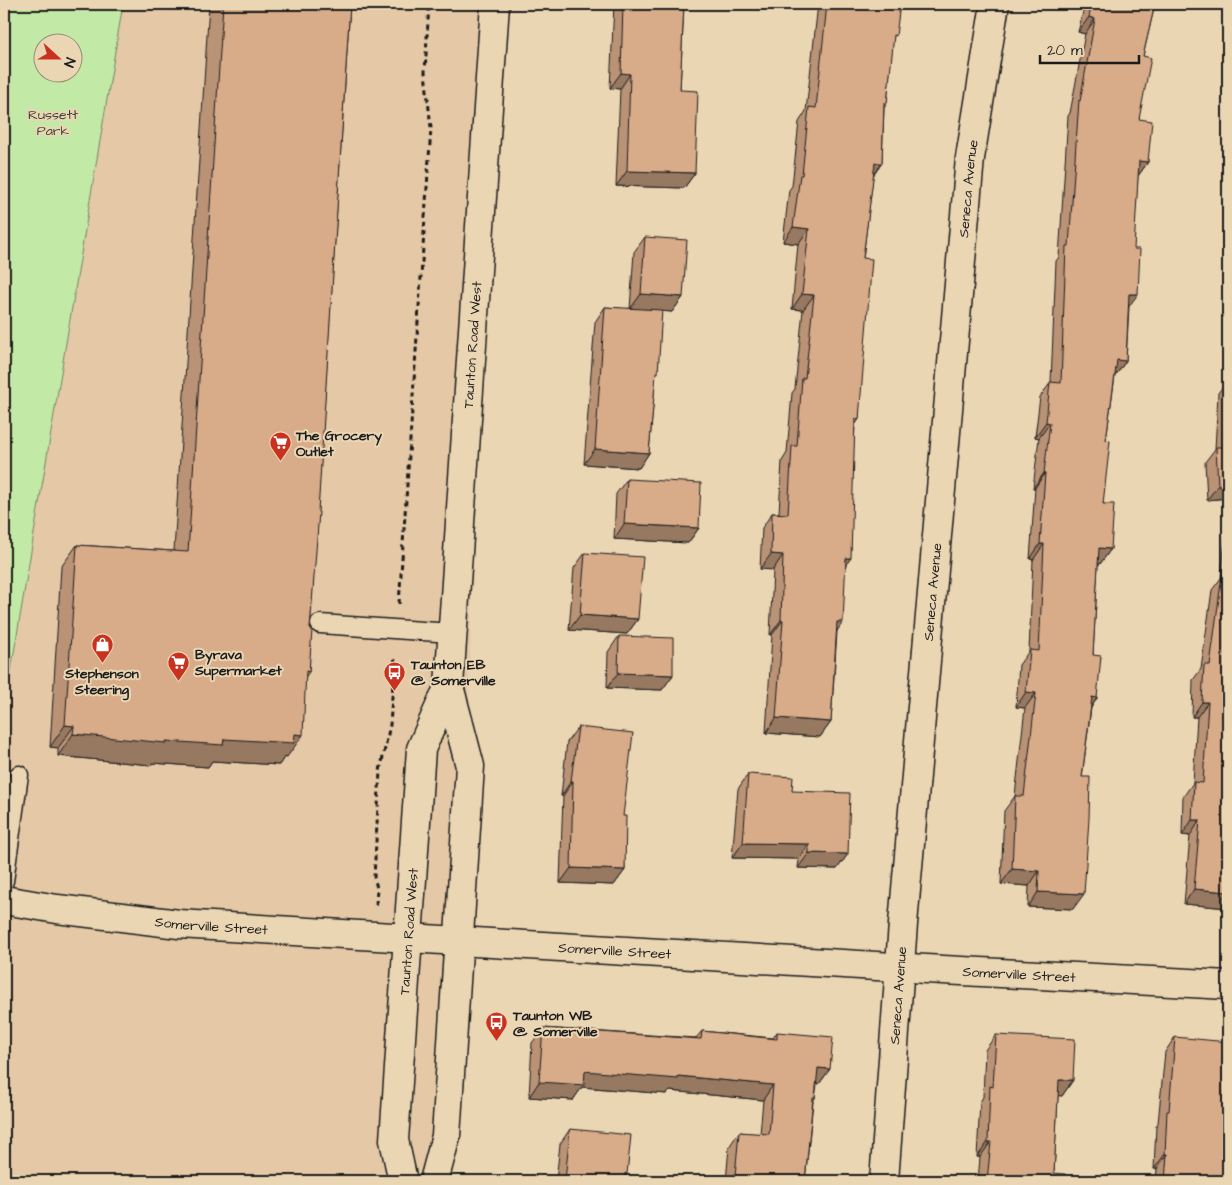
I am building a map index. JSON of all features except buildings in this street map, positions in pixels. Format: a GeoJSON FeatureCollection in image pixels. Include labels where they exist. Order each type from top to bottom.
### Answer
{"type":"FeatureCollection","features":[{"type":"Feature","properties":{"kind":"street","name":"Taunton Road West"},"geometry":{"type":"LineString","coordinates":[[434,1181],[446,1136],[470,766],[449,686],[495,4]]}},
{"type":"Feature","properties":{"kind":"street","name":"Seneca Avenue"},"geometry":{"type":"LineString","coordinates":[[884,1181],[899,967],[970,158],[995,4]]}},
{"type":"Feature","properties":{"kind":"street","name":"Taunton Road West"},"geometry":{"type":"LineString","coordinates":[[403,1181],[394,1140],[422,749],[449,686]]}},
{"type":"Feature","properties":{"kind":"street","name":"Somerville Street"},"geometry":{"type":"LineString","coordinates":[[4,900],[57,909],[178,924],[1228,985]]}},
{"type":"Feature","properties":{"kind":"lane"},"geometry":{"type":"LineString","coordinates":[[320,624],[452,633]]}},
{"type":"Feature","properties":{"kind":"lane"},"geometry":{"type":"LineString","coordinates":[[4,880],[19,775]]}},
{"type":"Feature","properties":{"kind":"path"},"geometry":{"type":"LineString","coordinates":[[377,888],[374,877],[380,771],[390,725],[431,128],[425,72],[429,4]]}},
{"type":"Feature","properties":{"kind":"shaded area"},"geometry":{"type":"Polygon","coordinates":[[[123,4],[492,4],[463,865],[434,1181],[4,1181],[4,712],[123,4]]]}},
{"type":"Feature","properties":{"kind":"green space","name":"Russett Park"},"geometry":{"type":"Polygon","coordinates":[[[4,4],[123,4],[4,712],[4,4]]]}},
{"type":"Feature","properties":{"kind":"place","name":"The Grocery Outlet"},"geometry":{"type":"Point","coordinates":[280,462]}},
{"type":"Feature","properties":{"kind":"place","name":"Stephenson Steering"},"geometry":{"type":"Point","coordinates":[102,664]}},
{"type":"Feature","properties":{"kind":"place","name":"Byrava Supermarket"},"geometry":{"type":"Point","coordinates":[179,681]}},
{"type":"Feature","properties":{"kind":"place","name":"Taunton EB @ Somerville"},"geometry":{"type":"Point","coordinates":[395,691]}},
{"type":"Feature","properties":{"kind":"place","name":"Taunton WB @ Somerville"},"geometry":{"type":"Point","coordinates":[497,1042]}}]}
